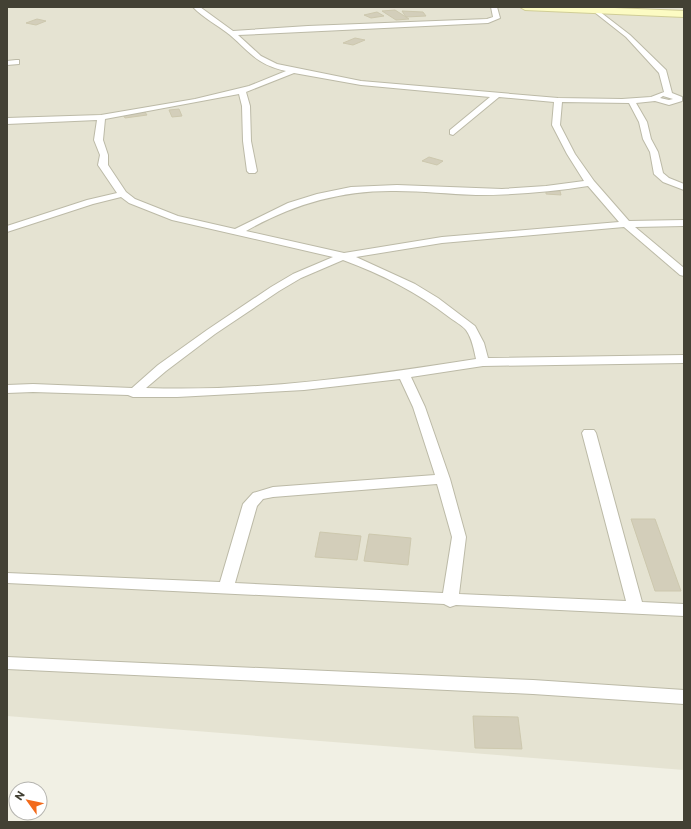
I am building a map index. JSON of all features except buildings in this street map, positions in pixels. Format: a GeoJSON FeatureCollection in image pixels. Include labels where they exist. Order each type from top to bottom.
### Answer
{"type":"FeatureCollection","features":[{"type":"Feature","properties":{"kind":"main road"},"geometry":{"type":"LineString","coordinates":[[526,7],[684,14]]}},
{"type":"Feature","properties":{"kind":"main road"},"geometry":{"type":"LineString","coordinates":[[658,7],[684,8]]}},
{"type":"Feature","properties":{"kind":"street"},"geometry":{"type":"LineString","coordinates":[[196,7],[232,33],[258,58],[274,66],[292,71],[361,83],[558,100],[656,99],[669,103],[684,92]]}},
{"type":"Feature","properties":{"kind":"street"},"geometry":{"type":"LineString","coordinates":[[232,33],[488,21],[497,18],[494,7]]}},
{"type":"Feature","properties":{"kind":"street"},"geometry":{"type":"LineString","coordinates":[[595,10],[628,36],[663,72],[676,98]]}},
{"type":"Feature","properties":{"kind":"street"},"geometry":{"type":"LineString","coordinates":[[7,62],[16,62]]}},
{"type":"Feature","properties":{"kind":"street"},"geometry":{"type":"LineString","coordinates":[[7,121],[101,117],[214,98],[242,90],[292,71]]}},
{"type":"Feature","properties":{"kind":"street"},"geometry":{"type":"LineString","coordinates":[[242,90],[246,106],[247,141],[252,172]]}},
{"type":"Feature","properties":{"kind":"street"},"geometry":{"type":"LineString","coordinates":[[453,132],[498,94]]}},
{"type":"Feature","properties":{"kind":"street"},"geometry":{"type":"LineString","coordinates":[[656,99],[658,95],[676,98]]}},
{"type":"Feature","properties":{"kind":"street"},"geometry":{"type":"LineString","coordinates":[[558,100],[556,125],[571,154],[590,183],[626,224],[684,273]]}},
{"type":"Feature","properties":{"kind":"street"},"geometry":{"type":"LineString","coordinates":[[631,100],[643,122],[647,139],[654,152],[659,174],[666,180],[684,187]]}},
{"type":"Feature","properties":{"kind":"street"},"geometry":{"type":"LineString","coordinates":[[101,117],[98,137],[99,146],[104,155],[103,165],[122,194],[132,201],[175,218],[343,256],[365,264],[411,286],[434,300],[471,328],[478,343],[483,362]]}},
{"type":"Feature","properties":{"kind":"street"},"geometry":{"type":"LineString","coordinates":[[236,233],[262,216],[283,207],[314,197],[351,190],[394,188],[475,192],[528,191],[556,189],[590,183]]}},
{"type":"Feature","properties":{"kind":"street"},"geometry":{"type":"LineString","coordinates":[[7,229],[90,202],[122,194]]}},
{"type":"Feature","properties":{"kind":"street"},"geometry":{"type":"LineString","coordinates":[[133,393],[162,368],[211,332],[275,289],[302,273],[343,256],[442,240],[626,224],[684,223]]}},
{"type":"Feature","properties":{"kind":"street"},"geometry":{"type":"LineString","coordinates":[[7,389],[33,388],[133,393],[177,393],[304,386],[404,374],[483,362],[684,359]]}},
{"type":"Feature","properties":{"kind":"street"},"geometry":{"type":"LineString","coordinates":[[404,374],[419,406],[443,479],[459,537],[450,601]]}},
{"type":"Feature","properties":{"kind":"street"},"geometry":{"type":"LineString","coordinates":[[589,433],[635,607]]}},
{"type":"Feature","properties":{"kind":"street"},"geometry":{"type":"LineString","coordinates":[[226,589],[250,504],[258,496],[273,492],[443,479]]}},
{"type":"Feature","properties":{"kind":"street"},"geometry":{"type":"LineString","coordinates":[[7,578],[450,601],[684,610]]}},
{"type":"Feature","properties":{"kind":"street"},"geometry":{"type":"LineString","coordinates":[[7,663],[533,687],[684,698]]}},
{"type":"Feature","properties":{"kind":"shaded area"},"geometry":{"type":"Polygon","coordinates":[[[7,7],[684,7],[684,770],[7,716],[7,7]]]}}]}
